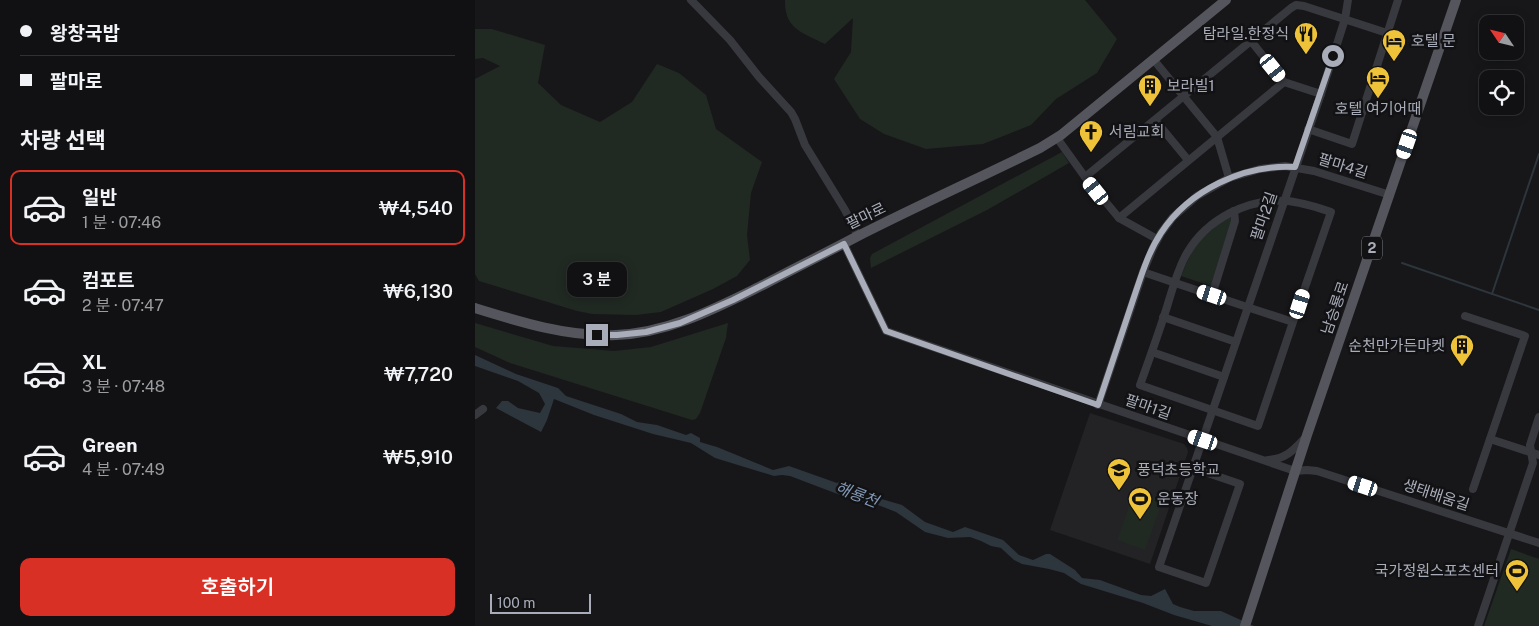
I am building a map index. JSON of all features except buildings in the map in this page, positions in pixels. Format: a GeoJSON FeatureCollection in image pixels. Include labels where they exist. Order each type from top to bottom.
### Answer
{"type":"FeatureCollection","features":[{"type":"Feature","properties":{"kind":"main road","name":"팔마로"},"geometry":{"type":"LineString","coordinates":[[475,306],[487,312],[581,334],[617,335],[646,332],[680,323],[733,300],[1057,138],[1226,0]]}},
{"type":"Feature","properties":{"kind":"main road"},"geometry":{"type":"LineString","coordinates":[[1447,24],[1451,0]]}},
{"type":"Feature","properties":{"kind":"main road"},"geometry":{"type":"LineString","coordinates":[[1447,24],[1458,0]]}},
{"type":"Feature","properties":{"kind":"main road","name":"남승룡로"},"geometry":{"type":"LineString","coordinates":[[1245,626],[1295,471],[1447,24]]}},
{"type":"Feature","properties":{"kind":"street"},"geometry":{"type":"LineString","coordinates":[[691,0],[730,40],[791,112],[805,145],[845,210],[858,236]]}},
{"type":"Feature","properties":{"kind":"street","name":"팔마2길"},"geometry":{"type":"LineString","coordinates":[[1193,468],[1240,484],[1206,583],[1159,567],[1321,94],[1345,19],[1348,0]]}},
{"type":"Feature","properties":{"kind":"street"},"geometry":{"type":"LineString","coordinates":[[1308,130],[1351,144],[1398,0]]}},
{"type":"Feature","properties":{"kind":"street"},"geometry":{"type":"LineString","coordinates":[[1085,177],[1291,8],[1304,6],[1387,33]]}},
{"type":"Feature","properties":{"kind":"street"},"geometry":{"type":"LineString","coordinates":[[1251,41],[1284,82],[1321,94]]}},
{"type":"Feature","properties":{"kind":"street"},"geometry":{"type":"LineString","coordinates":[[1153,59],[1217,137],[1229,178]]}},
{"type":"Feature","properties":{"kind":"street"},"geometry":{"type":"LineString","coordinates":[[1119,218],[1284,82]]}},
{"type":"Feature","properties":{"kind":"street"},"geometry":{"type":"LineString","coordinates":[[1155,120],[1188,160]]}},
{"type":"Feature","properties":{"kind":"street"},"geometry":{"type":"LineString","coordinates":[[1057,138],[1085,177],[1119,218],[1157,239]]}},
{"type":"Feature","properties":{"kind":"street","name":"팔마4길"},"geometry":{"type":"LineString","coordinates":[[1098,405],[1143,272],[1157,239],[1167,225],[1197,196],[1229,178],[1260,169],[1279,167],[1295,167],[1314,171],[1390,195]]}},
{"type":"Feature","properties":{"kind":"street"},"geometry":{"type":"LineString","coordinates":[[1285,200],[1299,202],[1331,212],[1258,426],[1140,385],[1183,260],[1193,244],[1211,226],[1234,211],[1253,204],[1285,200]]}},
{"type":"Feature","properties":{"kind":"street"},"geometry":{"type":"LineString","coordinates":[[1212,295],[1235,221],[1234,211]]}},
{"type":"Feature","properties":{"kind":"street","name":"팔마1길"},"geometry":{"type":"LineString","coordinates":[[844,244],[886,331],[1295,471]]}},
{"type":"Feature","properties":{"kind":"street"},"geometry":{"type":"LineString","coordinates":[[1143,272],[1293,322]]}},
{"type":"Feature","properties":{"kind":"street"},"geometry":{"type":"LineString","coordinates":[[1465,316],[1525,336],[1473,488]]}},
{"type":"Feature","properties":{"kind":"street"},"geometry":{"type":"LineString","coordinates":[[1163,317],[1236,342]]}},
{"type":"Feature","properties":{"kind":"street"},"geometry":{"type":"LineString","coordinates":[[1152,352],[1224,376]]}},
{"type":"Feature","properties":{"kind":"street"},"geometry":{"type":"LineString","coordinates":[[475,415],[483,409]]}},
{"type":"Feature","properties":{"kind":"street"},"geometry":{"type":"LineString","coordinates":[[1478,626],[1533,463],[1535,454],[1530,445],[1539,417]]}},
{"type":"Feature","properties":{"kind":"street"},"geometry":{"type":"LineString","coordinates":[[1263,460],[1287,456],[1307,436]]}},
{"type":"Feature","properties":{"kind":"street"},"geometry":{"type":"LineString","coordinates":[[1490,439],[1535,454]]}},
{"type":"Feature","properties":{"kind":"street","name":"생태배움길"},"geometry":{"type":"LineString","coordinates":[[1295,471],[1317,471],[1539,544]]}},
{"type":"Feature","properties":{"kind":"shaded area"},"geometry":{"type":"Polygon","coordinates":[[[785,0],[1085,0],[1117,39],[1097,73],[1056,99],[1031,125],[983,144],[926,149],[884,134],[860,119],[834,79],[851,52],[853,18],[825,44],[802,33],[791,24],[785,0]]]}},
{"type":"Feature","properties":{"kind":"shaded area"},"geometry":{"type":"Polygon","coordinates":[[[475,29],[492,29],[545,45],[538,83],[561,105],[600,122],[632,102],[657,64],[679,73],[706,95],[716,129],[762,162],[751,193],[747,235],[750,260],[737,276],[661,312],[636,315],[592,314],[577,311],[479,281],[475,274],[475,79],[500,66],[483,58],[475,59],[475,29]]]}},
{"type":"Feature","properties":{"kind":"shaded area"},"geometry":{"type":"Polygon","coordinates":[[[1062,152],[1069,163],[987,210],[871,268],[870,258],[872,254],[1062,152]]]}},
{"type":"Feature","properties":{"kind":"shaded area"},"geometry":{"type":"Polygon","coordinates":[[[1228,216],[1232,220],[1211,286],[1181,276],[1191,253],[1199,241],[1228,216]]]}},
{"type":"Feature","properties":{"kind":"shaded area"},"geometry":{"type":"Polygon","coordinates":[[[475,323],[553,346],[614,351],[651,347],[728,323],[726,338],[700,413],[696,419],[692,420],[510,363],[475,347],[475,323]]]}},
{"type":"Feature","properties":{"kind":"shaded area","name":"풍덕초등학교"},"geometry":{"type":"Polygon","coordinates":[[[1090,413],[1184,444],[1187,448],[1188,452],[1150,564],[1050,530],[1090,413]]]}},
{"type":"Feature","properties":{"kind":"shaded area","name":"운동장"},"geometry":{"type":"Polygon","coordinates":[[[1135,490],[1163,500],[1145,550],[1117,540],[1135,490]]]}},
{"type":"Feature","properties":{"kind":"shaded area","name":"국가정원스포츠센터"},"geometry":{"type":"Polygon","coordinates":[[[1511,549],[1539,559],[1539,626],[1484,626],[1511,549]]]}},
{"type":"Feature","properties":{"kind":"water","name":"해룡천"},"geometry":{"type":"Polygon","coordinates":[[[475,355],[516,374],[558,388],[566,396],[621,414],[637,422],[657,425],[686,435],[691,433],[700,438],[700,442],[773,470],[789,466],[837,483],[840,481],[845,482],[848,487],[861,493],[902,505],[925,522],[953,532],[965,527],[1003,540],[1019,555],[1033,560],[1050,554],[1075,570],[1082,578],[1100,580],[1141,595],[1151,596],[1165,589],[1173,604],[1180,607],[1194,611],[1221,611],[1254,626],[1212,626],[1174,615],[1143,603],[1081,584],[1064,573],[1022,564],[1014,560],[1001,548],[970,537],[948,538],[925,532],[896,512],[878,505],[856,501],[790,476],[774,476],[715,458],[691,443],[653,434],[594,415],[554,399],[541,432],[496,408],[502,401],[508,401],[518,408],[540,413],[545,404],[539,393],[518,381],[475,366],[475,355]]]}},
{"type":"Feature","properties":{"kind":"waterway"},"geometry":{"type":"LineString","coordinates":[[1492,294],[1539,154]]}},
{"type":"Feature","properties":{"kind":"waterway"},"geometry":{"type":"LineString","coordinates":[[1402,263],[1539,310]]}},
{"type":"Feature","properties":{"kind":"place","name":"탐라일.한정식"},"geometry":{"type":"Point","coordinates":[1306,55]}},
{"type":"Feature","properties":{"kind":"place","name":"호텔 문"},"geometry":{"type":"Point","coordinates":[1394,62]}},
{"type":"Feature","properties":{"kind":"place","name":"호텔 여기어때"},"geometry":{"type":"Point","coordinates":[1378,99]}},
{"type":"Feature","properties":{"kind":"place","name":"보라빌1"},"geometry":{"type":"Point","coordinates":[1150,107]}},
{"type":"Feature","properties":{"kind":"place","name":"서림교회"},"geometry":{"type":"Point","coordinates":[1091,153]}},
{"type":"Feature","properties":{"kind":"place","name":"순천만가든마켓"},"geometry":{"type":"Point","coordinates":[1462,367]}},
{"type":"Feature","properties":{"kind":"place","name":"풍덕초등학교"},"geometry":{"type":"Point","coordinates":[1119,491]}},
{"type":"Feature","properties":{"kind":"place","name":"운동장"},"geometry":{"type":"Point","coordinates":[1140,520]}},
{"type":"Feature","properties":{"kind":"place","name":"국가정원스포츠센터"},"geometry":{"type":"Point","coordinates":[1517,592]}},
{"type":"Feature","properties":{"kind":"route"},"geometry":{"type":"LineString","coordinates":[[597,335],[646,332],[680,323],[733,300],[844,244],[886,331],[1098,405],[1143,272],[1161,233],[1173,217],[1197,196],[1229,178],[1260,169],[1285,166],[1295,167],[1333,56]]}}]}
